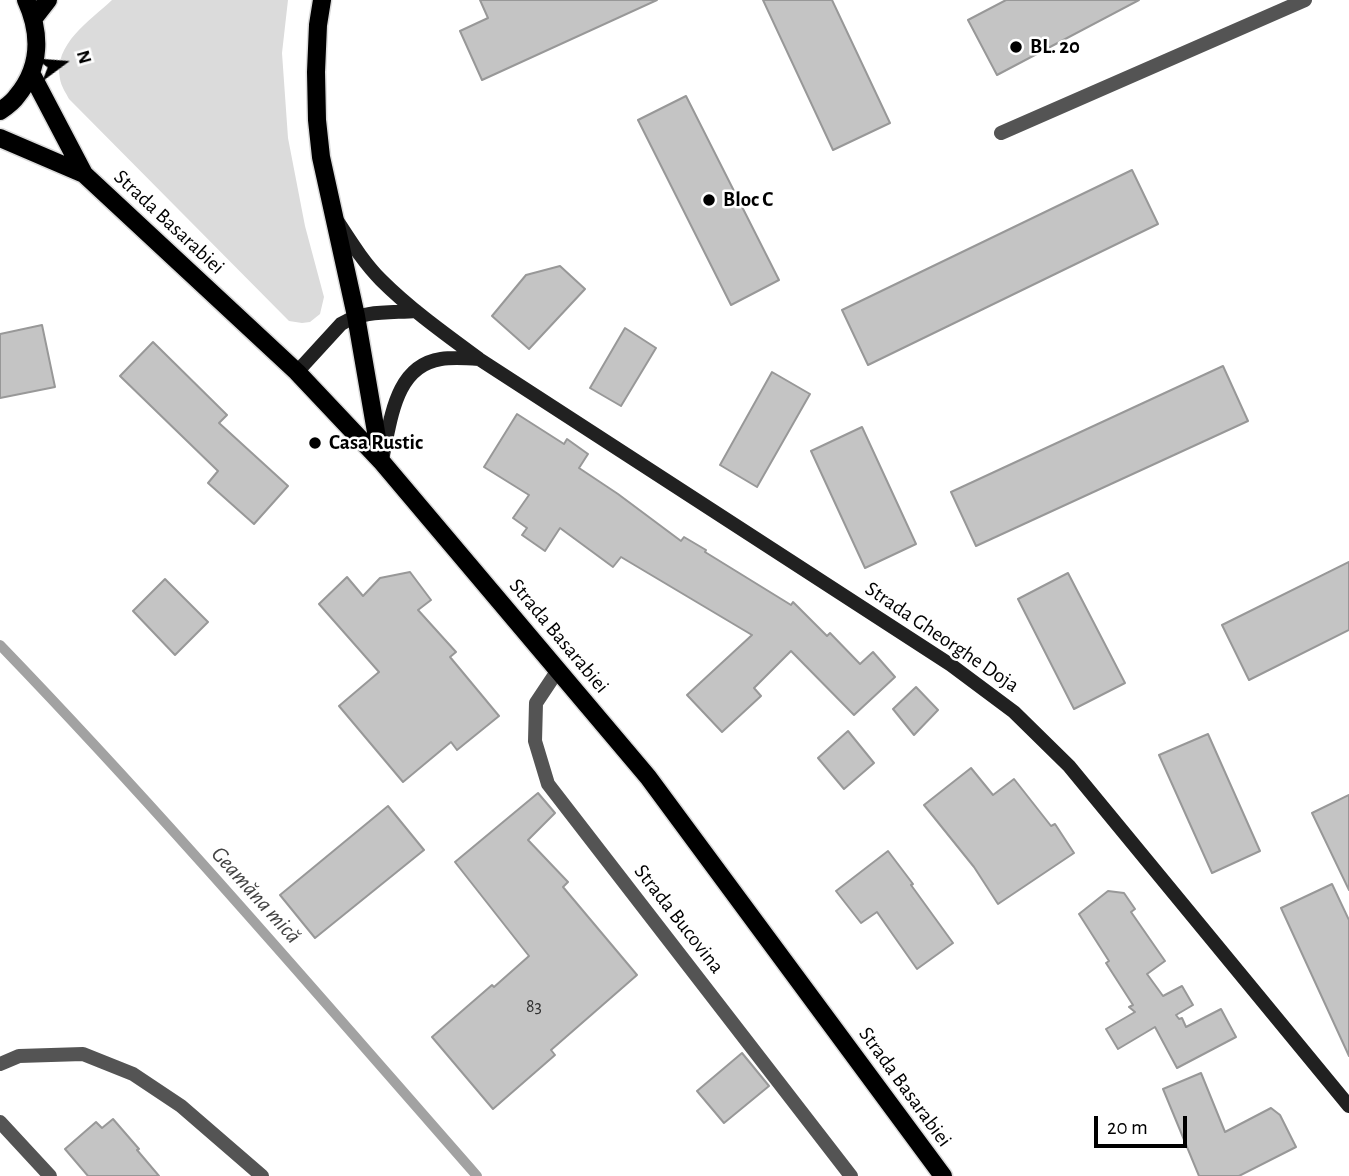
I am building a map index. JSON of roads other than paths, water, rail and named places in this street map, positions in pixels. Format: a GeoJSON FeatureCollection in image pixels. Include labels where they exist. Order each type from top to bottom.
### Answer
{"type":"FeatureCollection","features":[{"type":"Feature","properties":{"kind":"main road"},"geometry":{"type":"LineString","coordinates":[[0,111],[17,97],[31,74],[37,46],[34,18],[26,0]]}},
{"type":"Feature","properties":{"kind":"main road"},"geometry":{"type":"LineString","coordinates":[[34,18],[48,0]]}},
{"type":"Feature","properties":{"kind":"main road"},"geometry":{"type":"LineString","coordinates":[[322,0],[316,72],[321,156],[356,316],[381,461]]}},
{"type":"Feature","properties":{"kind":"main road"},"geometry":{"type":"LineString","coordinates":[[31,74],[85,174]]}},
{"type":"Feature","properties":{"kind":"main road"},"geometry":{"type":"LineString","coordinates":[[0,138],[85,174]]}},
{"type":"Feature","properties":{"kind":"main road","name":"Strada Basarabiei"},"geometry":{"type":"LineString","coordinates":[[85,174],[297,372],[381,461],[648,777],[943,1176]]}},
{"type":"Feature","properties":{"kind":"street"},"geometry":{"type":"LineString","coordinates":[[1001,133],[1305,0]]}},
{"type":"Feature","properties":{"kind":"street","name":"Strada Gheorghe Doja"},"geometry":{"type":"LineString","coordinates":[[334,216],[371,269],[416,311],[479,359],[951,665],[1014,712],[1069,766],[1349,1106]]}},
{"type":"Feature","properties":{"kind":"street"},"geometry":{"type":"LineString","coordinates":[[297,372],[341,324],[356,316],[416,311]]}},
{"type":"Feature","properties":{"kind":"street"},"geometry":{"type":"LineString","coordinates":[[381,461],[399,391],[409,375],[440,359],[479,359]]}},
{"type":"Feature","properties":{"kind":"street","name":"Strada Bucovina"},"geometry":{"type":"LineString","coordinates":[[558,670],[536,703],[535,741],[548,784],[851,1176]]}},
{"type":"Feature","properties":{"kind":"street"},"geometry":{"type":"LineString","coordinates":[[0,1064],[19,1056],[83,1054],[132,1074],[181,1106],[262,1176]]}},
{"type":"Feature","properties":{"kind":"street"},"geometry":{"type":"LineString","coordinates":[[0,1122],[50,1176]]}},
{"type":"Feature","properties":{"kind":"waterway","name":"Geamăna mică"},"geometry":{"type":"LineString","coordinates":[[0,645],[182,841],[477,1176]]}},
{"type":"Feature","properties":{"kind":"place","name":"BL. 20"},"geometry":{"type":"Point","coordinates":[1016,47]}},
{"type":"Feature","properties":{"kind":"place","name":"Bloc C"},"geometry":{"type":"Point","coordinates":[709,200]}},
{"type":"Feature","properties":{"kind":"place","name":"Casa Rustic"},"geometry":{"type":"Point","coordinates":[315,443]}}]}
